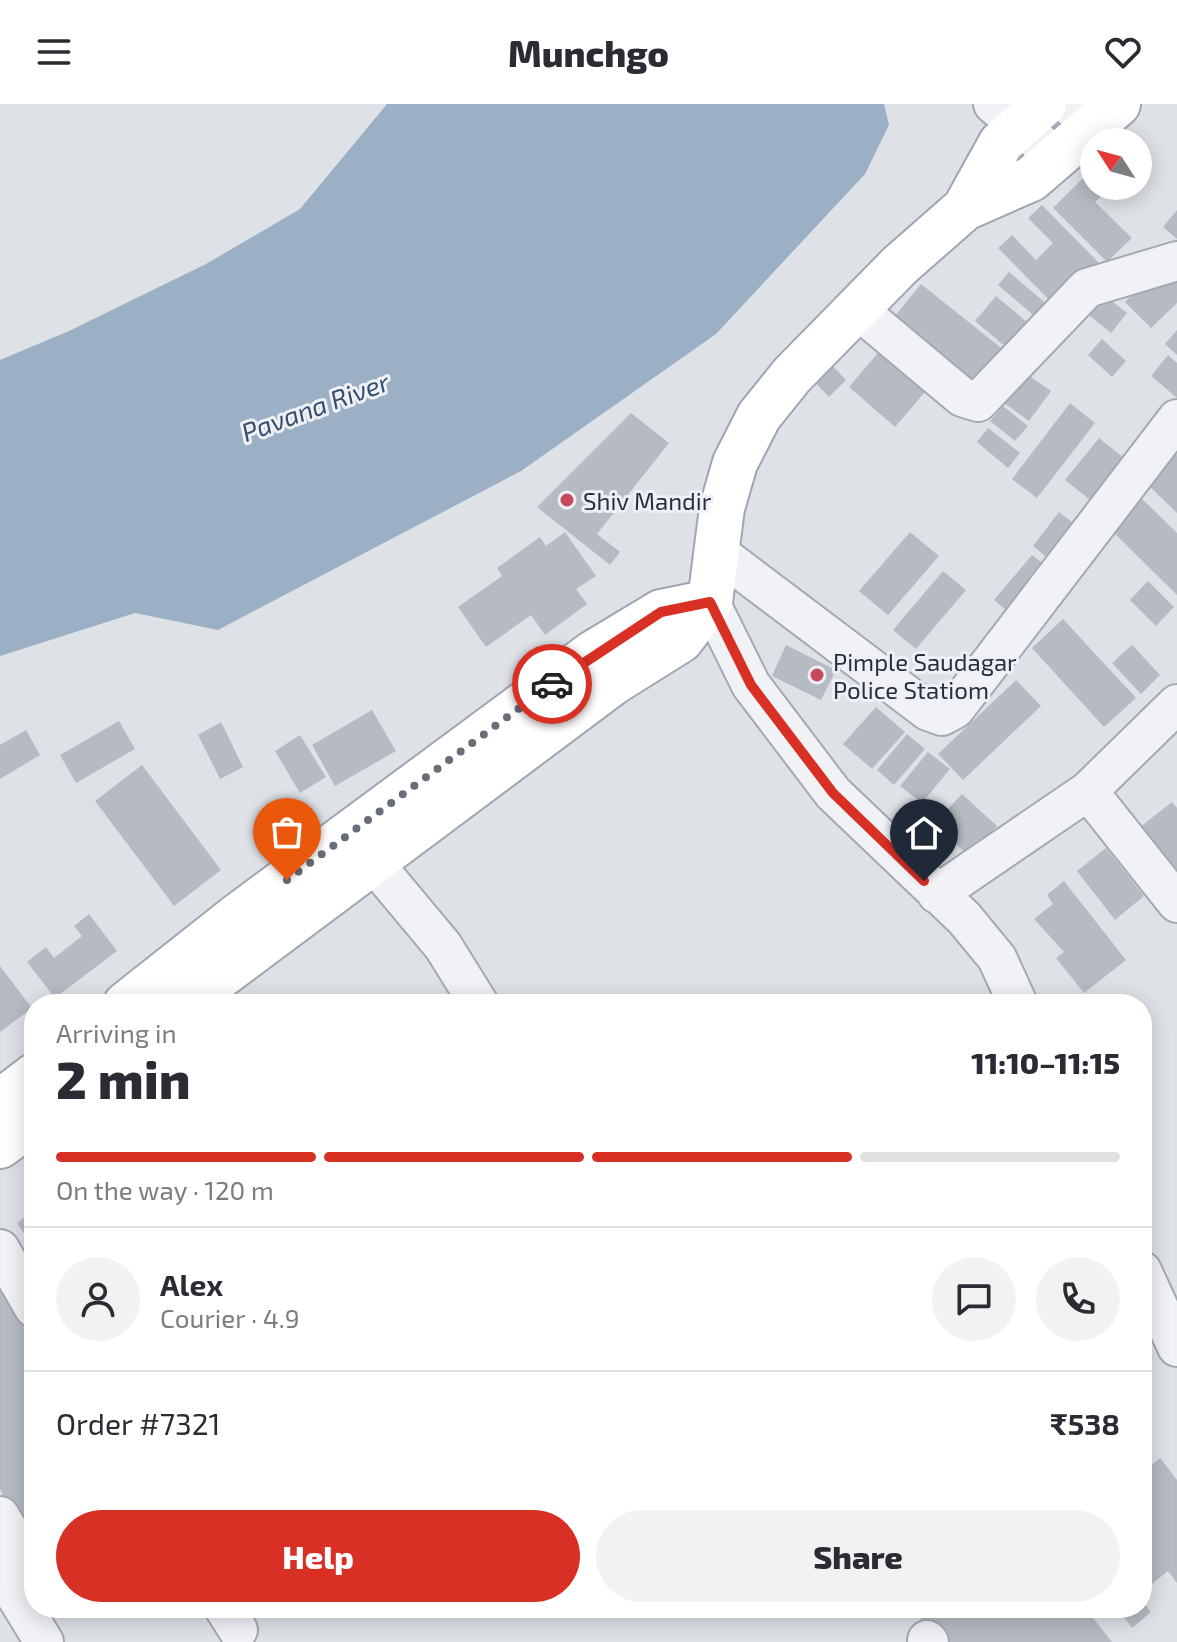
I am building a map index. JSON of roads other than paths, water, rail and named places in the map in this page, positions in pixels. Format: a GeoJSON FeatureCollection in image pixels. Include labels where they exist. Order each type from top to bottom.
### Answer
{"type":"FeatureCollection","features":[{"type":"Feature","properties":{"kind":"main road"},"geometry":{"type":"LineString","coordinates":[[196,994],[614,682],[681,640],[710,602],[722,508],[735,463],[759,416],[792,375],[857,309],[965,208],[1019,111]]}},
{"type":"Feature","properties":{"kind":"main road"},"geometry":{"type":"LineString","coordinates":[[965,208],[1031,179],[1058,158],[1093,111]]}},
{"type":"Feature","properties":{"kind":"main road"},"geometry":{"type":"LineString","coordinates":[[146,994],[593,653],[661,612],[710,602]]}},
{"type":"Feature","properties":{"kind":"main road"},"geometry":{"type":"LineString","coordinates":[[0,1102],[24,1084]]}},
{"type":"Feature","properties":{"kind":"main road"},"geometry":{"type":"LineString","coordinates":[[0,1146],[24,1128]]}},
{"type":"Feature","properties":{"kind":"street"},"geometry":{"type":"LineString","coordinates":[[1019,111],[1058,158]]}},
{"type":"Feature","properties":{"kind":"street"},"geometry":{"type":"LineString","coordinates":[[857,309],[962,397],[978,402],[1087,288],[1177,261]]}},
{"type":"Feature","properties":{"kind":"street"},"geometry":{"type":"LineString","coordinates":[[716,551],[928,711],[942,716],[955,709],[1177,419]]}},
{"type":"Feature","properties":{"kind":"street"},"geometry":{"type":"LineString","coordinates":[[710,602],[751,685],[833,793],[937,894],[997,958],[1013,994]]}},
{"type":"Feature","properties":{"kind":"street"},"geometry":{"type":"LineString","coordinates":[[937,894],[1088,791],[1177,704]]}},
{"type":"Feature","properties":{"kind":"street"},"geometry":{"type":"LineString","coordinates":[[1088,791],[1177,903]]}},
{"type":"Feature","properties":{"kind":"street"},"geometry":{"type":"LineString","coordinates":[[372,861],[443,946],[473,994]]}},
{"type":"Feature","properties":{"kind":"street"},"geometry":{"type":"LineString","coordinates":[[0,1249],[24,1291]]}},
{"type":"Feature","properties":{"kind":"street"},"geometry":{"type":"LineString","coordinates":[[1152,1293],[1177,1347]]}},
{"type":"Feature","properties":{"kind":"street"},"geometry":{"type":"LineString","coordinates":[[0,1516],[24,1556]]}},
{"type":"Feature","properties":{"kind":"street"},"geometry":{"type":"LineString","coordinates":[[0,1570],[24,1609]]}},
{"type":"Feature","properties":{"kind":"street"},"geometry":{"type":"LineString","coordinates":[[29,1618],[44,1642]]}},
{"type":"Feature","properties":{"kind":"water","name":"Pavana River"},"geometry":{"type":"Polygon","coordinates":[[[387,104],[884,104],[889,125],[865,174],[716,334],[521,471],[218,630],[135,613],[0,656],[0,360],[69,331],[206,264],[300,209],[387,104]]]}},
{"type":"Feature","properties":{"kind":"place","name":"Shiv Mandir"},"geometry":{"type":"Point","coordinates":[567,500]}},
{"type":"Feature","properties":{"kind":"place","name":"Pimple Saudagar Police Statiom"},"geometry":{"type":"Point","coordinates":[817,675]}}]}
